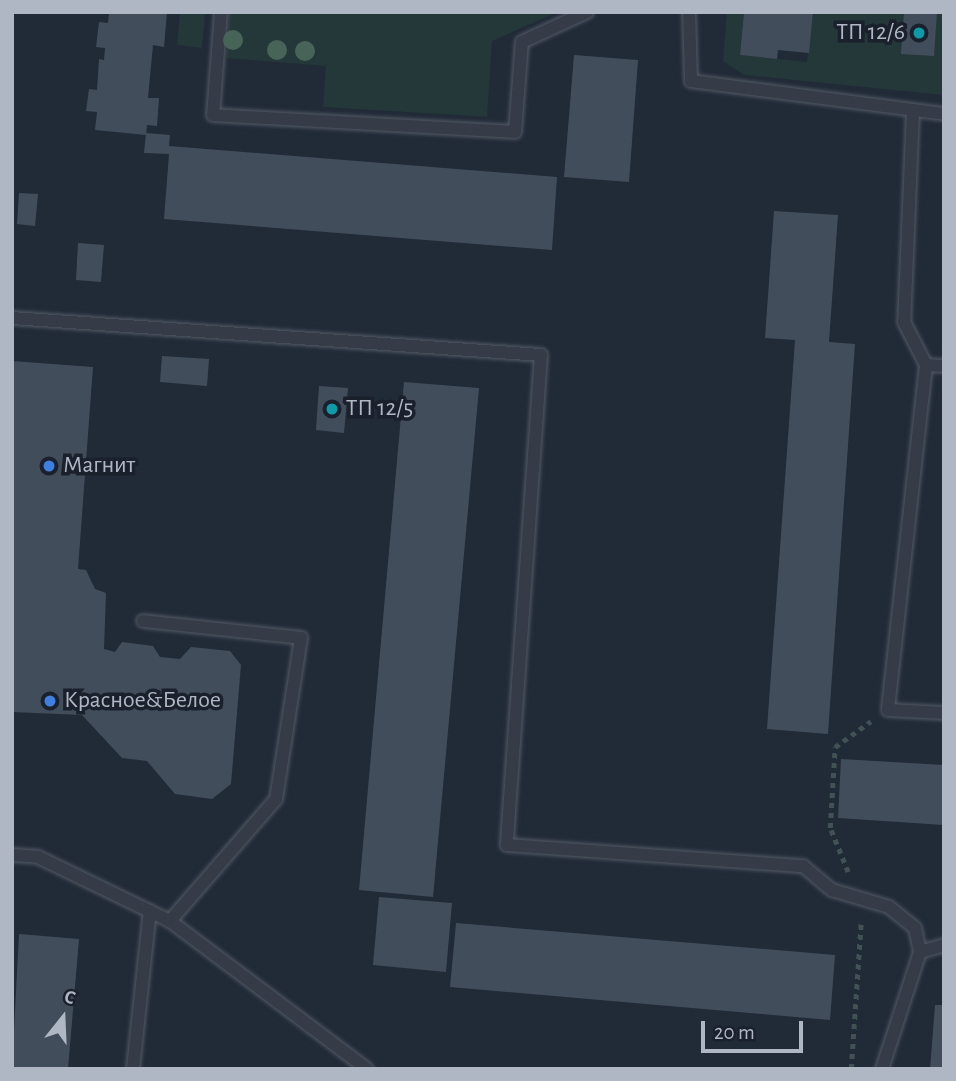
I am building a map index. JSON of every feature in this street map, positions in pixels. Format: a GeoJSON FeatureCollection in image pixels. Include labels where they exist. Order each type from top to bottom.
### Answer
{"type":"FeatureCollection","features":[{"type":"Feature","properties":{"kind":"lane"},"geometry":{"type":"LineString","coordinates":[[220,12],[213,115],[515,132],[522,42],[587,12]]}},
{"type":"Feature","properties":{"kind":"lane"},"geometry":{"type":"LineString","coordinates":[[689,12],[691,81],[944,114]]}},
{"type":"Feature","properties":{"kind":"lane"},"geometry":{"type":"LineString","coordinates":[[913,111],[904,323],[926,365],[888,710],[944,713]]}},
{"type":"Feature","properties":{"kind":"lane"},"geometry":{"type":"LineString","coordinates":[[12,318],[541,355],[507,845],[803,866],[832,890],[889,907],[915,928],[920,953],[882,1069]]}},
{"type":"Feature","properties":{"kind":"lane"},"geometry":{"type":"LineString","coordinates":[[926,365],[944,366]]}},
{"type":"Feature","properties":{"kind":"lane"},"geometry":{"type":"LineString","coordinates":[[143,621],[301,638],[275,799],[170,921]]}},
{"type":"Feature","properties":{"kind":"lane"},"geometry":{"type":"LineString","coordinates":[[12,855],[38,857],[170,921],[367,1069]]}},
{"type":"Feature","properties":{"kind":"lane"},"geometry":{"type":"LineString","coordinates":[[133,1069],[150,911]]}},
{"type":"Feature","properties":{"kind":"lane"},"geometry":{"type":"LineString","coordinates":[[920,953],[944,945]]}},
{"type":"Feature","properties":{"kind":"path"},"geometry":{"type":"LineString","coordinates":[[851,1069],[861,899],[830,828],[835,747],[888,710]]}},
{"type":"Feature","properties":{"kind":"shaded area"},"geometry":{"type":"Polygon","coordinates":[[[180,12],[205,12],[202,48],[177,45],[180,12]]]}},
{"type":"Feature","properties":{"kind":"shaded area"},"geometry":{"type":"Polygon","coordinates":[[[558,12],[492,41],[487,117],[323,107],[326,66],[226,58],[229,13],[558,12]]]}},
{"type":"Feature","properties":{"kind":"shaded area"},"geometry":{"type":"Polygon","coordinates":[[[727,12],[744,12],[740,55],[807,62],[813,12],[944,12],[944,95],[744,75],[723,61],[727,12]]]}},
{"type":"Feature","properties":{"kind":"building"},"geometry":{"type":"Polygon","coordinates":[[[167,12],[164,47],[153,45],[148,98],[159,98],[157,126],[147,125],[146,135],[95,130],[97,112],[86,111],[89,89],[97,90],[99,59],[104,60],[105,48],[96,47],[99,22],[108,23],[109,14],[167,12]]]}},
{"type":"Feature","properties":{"kind":"building"},"geometry":{"type":"Polygon","coordinates":[[[744,12],[813,12],[809,53],[778,50],[777,59],[740,55],[744,12]]]}},
{"type":"Feature","properties":{"kind":"building","name":"ТП 12/6"},"geometry":{"type":"Polygon","coordinates":[[[904,12],[937,12],[934,56],[901,54],[904,12]]]}},
{"type":"Feature","properties":{"kind":"building"},"geometry":{"type":"Polygon","coordinates":[[[574,55],[638,60],[629,182],[564,177],[574,55]]]}},
{"type":"Feature","properties":{"kind":"building"},"geometry":{"type":"Polygon","coordinates":[[[146,133],[170,135],[169,146],[557,177],[552,250],[164,219],[169,154],[144,153],[146,133]]]}},
{"type":"Feature","properties":{"kind":"building"},"geometry":{"type":"Polygon","coordinates":[[[19,193],[38,194],[35,226],[17,224],[19,193]]]}},
{"type":"Feature","properties":{"kind":"building"},"geometry":{"type":"Polygon","coordinates":[[[774,211],[838,215],[829,342],[855,344],[828,734],[767,729],[795,340],[765,338],[774,211]]]}},
{"type":"Feature","properties":{"kind":"building"},"geometry":{"type":"Polygon","coordinates":[[[78,243],[104,245],[101,282],[76,280],[78,243]]]}},
{"type":"Feature","properties":{"kind":"building"},"geometry":{"type":"Polygon","coordinates":[[[162,356],[209,359],[207,386],[160,382],[162,356]]]}},
{"type":"Feature","properties":{"kind":"building"},"geometry":{"type":"Polygon","coordinates":[[[12,361],[93,367],[78,569],[86,570],[95,589],[106,593],[104,649],[115,652],[122,642],[153,646],[160,657],[180,659],[191,647],[230,651],[241,665],[231,784],[212,799],[175,794],[147,761],[122,758],[82,715],[12,712],[12,361]]]}},
{"type":"Feature","properties":{"kind":"building"},"geometry":{"type":"Polygon","coordinates":[[[404,382],[479,388],[433,897],[359,890],[404,382]]]}},
{"type":"Feature","properties":{"kind":"building","name":"ТП 12/5"},"geometry":{"type":"Polygon","coordinates":[[[319,386],[348,388],[344,433],[316,430],[319,386]]]}},
{"type":"Feature","properties":{"kind":"building"},"geometry":{"type":"Polygon","coordinates":[[[841,759],[944,765],[944,825],[838,818],[841,759]]]}},
{"type":"Feature","properties":{"kind":"building"},"geometry":{"type":"Polygon","coordinates":[[[379,897],[452,903],[446,972],[373,965],[379,897]]]}},
{"type":"Feature","properties":{"kind":"building"},"geometry":{"type":"Polygon","coordinates":[[[456,923],[835,955],[830,1020],[450,987],[456,923]]]}},
{"type":"Feature","properties":{"kind":"building"},"geometry":{"type":"Polygon","coordinates":[[[19,934],[79,939],[68,1069],[12,1069],[19,934]]]}},
{"type":"Feature","properties":{"kind":"building"},"geometry":{"type":"Polygon","coordinates":[[[935,1005],[944,1005],[944,1069],[930,1069],[935,1005]]]}},
{"type":"Feature","properties":{"kind":"place","name":"ТП 12/6"},"geometry":{"type":"Point","coordinates":[919,33]}},
{"type":"Feature","properties":{"kind":"place","name":"ТП 12/5"},"geometry":{"type":"Point","coordinates":[332,409]}},
{"type":"Feature","properties":{"kind":"place","name":"Магнит"},"geometry":{"type":"Point","coordinates":[49,466]}},
{"type":"Feature","properties":{"kind":"place","name":"Красное&Белое"},"geometry":{"type":"Point","coordinates":[50,701]}}]}
